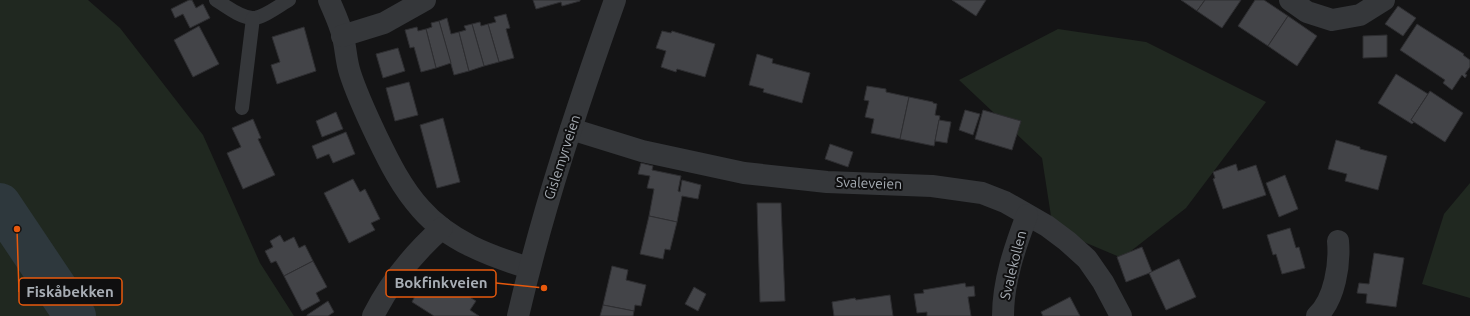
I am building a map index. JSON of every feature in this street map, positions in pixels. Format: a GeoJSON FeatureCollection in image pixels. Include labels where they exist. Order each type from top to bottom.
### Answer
{"type":"FeatureCollection","features":[{"type":"Feature","properties":{"kind":"street"},"geometry":{"type":"LineString","coordinates":[[329,0],[342,36],[349,71],[361,104],[388,161],[406,190],[421,210],[442,228],[464,243],[491,256],[529,268]]}},
{"type":"Feature","properties":{"kind":"street"},"geometry":{"type":"LineString","coordinates":[[342,36],[384,23],[425,0]]}},
{"type":"Feature","properties":{"kind":"street","name":"Gislemyrveien"},"geometry":{"type":"LineString","coordinates":[[518,316],[529,268],[556,174],[615,0]]}},
{"type":"Feature","properties":{"kind":"street"},"geometry":{"type":"LineString","coordinates":[[1290,0],[1307,12],[1332,20],[1360,15],[1384,0]]}},
{"type":"Feature","properties":{"kind":"street","name":"Svaleveien"},"geometry":{"type":"LineString","coordinates":[[571,129],[642,151],[744,173],[827,182],[932,186],[982,193],[1004,202],[1047,226],[1067,241],[1087,259],[1103,282],[1121,316]]}},
{"type":"Feature","properties":{"kind":"street","name":"Svalekollen"},"geometry":{"type":"LineString","coordinates":[[1003,316],[1003,302],[1008,274],[1014,251],[1027,215]]}},
{"type":"Feature","properties":{"kind":"street"},"geometry":{"type":"LineString","coordinates":[[373,316],[401,270],[442,228]]}},
{"type":"Feature","properties":{"kind":"street"},"geometry":{"type":"LineString","coordinates":[[1318,316],[1330,297],[1337,271],[1339,255],[1338,242]]}},
{"type":"Feature","properties":{"kind":"lane"},"geometry":{"type":"LineString","coordinates":[[216,0],[241,15],[253,18],[266,14],[289,0]]}},
{"type":"Feature","properties":{"kind":"lane"},"geometry":{"type":"LineString","coordinates":[[242,108],[253,18]]}},
{"type":"Feature","properties":{"kind":"shaded area"},"geometry":{"type":"Polygon","coordinates":[[[0,0],[88,0],[120,28],[203,135],[260,263],[294,316],[0,316],[0,0]]]}},
{"type":"Feature","properties":{"kind":"shaded area"},"geometry":{"type":"Polygon","coordinates":[[[1058,29],[1146,42],[1266,102],[1186,208],[1122,258],[1053,229],[1042,158],[959,80],[1058,29]]]}},
{"type":"Feature","properties":{"kind":"shaded area"},"geometry":{"type":"Polygon","coordinates":[[[1470,183],[1470,298],[1422,284],[1444,214],[1470,183]]]}},
{"type":"Feature","properties":{"kind":"building"},"geometry":{"type":"Polygon","coordinates":[[[192,0],[196,8],[203,4],[210,18],[190,28],[183,14],[175,18],[171,9],[192,0]]]}},
{"type":"Feature","properties":{"kind":"building"},"geometry":{"type":"Polygon","coordinates":[[[533,0],[580,1],[562,6],[561,2],[536,9],[533,0]]]}},
{"type":"Feature","properties":{"kind":"building"},"geometry":{"type":"Polygon","coordinates":[[[952,0],[986,0],[976,16],[952,0]]]}},
{"type":"Feature","properties":{"kind":"building"},"geometry":{"type":"Polygon","coordinates":[[[1181,0],[1205,0],[1197,11],[1181,0]]]}},
{"type":"Feature","properties":{"kind":"building"},"geometry":{"type":"Polygon","coordinates":[[[1205,0],[1241,0],[1222,28],[1197,11],[1205,0]]]}},
{"type":"Feature","properties":{"kind":"building"},"geometry":{"type":"Polygon","coordinates":[[[1255,0],[1264,0],[1288,16],[1268,46],[1238,26],[1255,0]]]}},
{"type":"Feature","properties":{"kind":"building"},"geometry":{"type":"Polygon","coordinates":[[[1398,6],[1416,18],[1403,36],[1385,24],[1398,6]]]}},
{"type":"Feature","properties":{"kind":"building"},"geometry":{"type":"Polygon","coordinates":[[[506,14],[510,28],[506,29],[514,58],[499,62],[488,24],[496,22],[494,17],[506,14]]]}},
{"type":"Feature","properties":{"kind":"building"},"geometry":{"type":"Polygon","coordinates":[[[1288,16],[1317,36],[1297,66],[1268,46],[1288,16]]]}},
{"type":"Feature","properties":{"kind":"building"},"geometry":{"type":"Polygon","coordinates":[[[447,18],[451,34],[459,32],[469,71],[454,75],[439,21],[447,18]]]}},
{"type":"Feature","properties":{"kind":"building"},"geometry":{"type":"Polygon","coordinates":[[[439,21],[451,63],[436,68],[426,29],[432,27],[431,23],[439,21]]]}},
{"type":"Feature","properties":{"kind":"building"},"geometry":{"type":"Polygon","coordinates":[[[480,22],[481,26],[488,24],[499,62],[484,66],[472,24],[480,22]]]}},
{"type":"Feature","properties":{"kind":"building"},"geometry":{"type":"Polygon","coordinates":[[[472,24],[484,66],[469,71],[459,32],[466,30],[464,26],[472,24]]]}},
{"type":"Feature","properties":{"kind":"building"},"geometry":{"type":"Polygon","coordinates":[[[1417,24],[1464,54],[1463,55],[1470,60],[1470,67],[1465,74],[1467,75],[1465,78],[1462,75],[1452,90],[1443,83],[1445,80],[1400,50],[1417,24]]]}},
{"type":"Feature","properties":{"kind":"building"},"geometry":{"type":"Polygon","coordinates":[[[199,26],[219,64],[193,77],[174,40],[199,26]]]}},
{"type":"Feature","properties":{"kind":"building"},"geometry":{"type":"Polygon","coordinates":[[[304,27],[316,71],[277,84],[271,65],[280,62],[272,37],[304,27]]]}},
{"type":"Feature","properties":{"kind":"building"},"geometry":{"type":"Polygon","coordinates":[[[417,27],[418,31],[426,29],[436,68],[421,72],[414,47],[410,48],[405,30],[417,27]]]}},
{"type":"Feature","properties":{"kind":"building"},"geometry":{"type":"Polygon","coordinates":[[[662,31],[671,33],[672,31],[715,44],[705,77],[677,69],[676,72],[661,67],[666,51],[656,48],[662,31]]]}},
{"type":"Feature","properties":{"kind":"building"},"geometry":{"type":"Polygon","coordinates":[[[1387,35],[1387,57],[1363,58],[1363,36],[1387,35]]]}},
{"type":"Feature","properties":{"kind":"building"},"geometry":{"type":"Polygon","coordinates":[[[398,48],[405,71],[383,78],[376,54],[398,48]]]}},
{"type":"Feature","properties":{"kind":"building"},"geometry":{"type":"Polygon","coordinates":[[[757,54],[773,59],[772,63],[810,73],[802,103],[763,92],[764,89],[749,85],[757,54]]]}},
{"type":"Feature","properties":{"kind":"building"},"geometry":{"type":"Polygon","coordinates":[[[1396,74],[1428,94],[1411,120],[1414,122],[1412,124],[1378,103],[1396,74]]]}},
{"type":"Feature","properties":{"kind":"building"},"geometry":{"type":"Polygon","coordinates":[[[409,82],[418,115],[395,121],[386,88],[409,82]]]}},
{"type":"Feature","properties":{"kind":"building"},"geometry":{"type":"Polygon","coordinates":[[[867,86],[886,89],[886,92],[909,97],[900,139],[871,133],[874,119],[865,117],[869,101],[864,100],[867,86]]]}},
{"type":"Feature","properties":{"kind":"building"},"geometry":{"type":"Polygon","coordinates":[[[1430,91],[1463,113],[1445,142],[1411,120],[1430,91]]]}},
{"type":"Feature","properties":{"kind":"building"},"geometry":{"type":"Polygon","coordinates":[[[909,97],[937,104],[935,115],[940,116],[934,146],[900,139],[909,97]]]}},
{"type":"Feature","properties":{"kind":"building"},"geometry":{"type":"Polygon","coordinates":[[[965,110],[980,114],[973,135],[959,130],[965,110]]]}},
{"type":"Feature","properties":{"kind":"building"},"geometry":{"type":"Polygon","coordinates":[[[983,110],[1021,121],[1012,150],[975,139],[983,110]]]}},
{"type":"Feature","properties":{"kind":"building"},"geometry":{"type":"Polygon","coordinates":[[[336,112],[343,129],[322,137],[316,121],[336,112]]]}},
{"type":"Feature","properties":{"kind":"building"},"geometry":{"type":"Polygon","coordinates":[[[443,118],[460,182],[437,188],[420,125],[443,118]]]}},
{"type":"Feature","properties":{"kind":"building"},"geometry":{"type":"Polygon","coordinates":[[[253,119],[261,138],[258,139],[275,175],[243,189],[227,153],[241,147],[232,128],[253,119]]]}},
{"type":"Feature","properties":{"kind":"building"},"geometry":{"type":"Polygon","coordinates":[[[939,120],[951,122],[947,143],[935,141],[939,120]]]}},
{"type":"Feature","properties":{"kind":"building"},"geometry":{"type":"Polygon","coordinates":[[[346,132],[355,154],[333,163],[329,154],[317,159],[312,146],[346,132]]]}},
{"type":"Feature","properties":{"kind":"building"},"geometry":{"type":"Polygon","coordinates":[[[1336,140],[1360,147],[1360,149],[1387,156],[1378,190],[1345,181],[1347,174],[1328,169],[1336,140]]]}},
{"type":"Feature","properties":{"kind":"building"},"geometry":{"type":"Polygon","coordinates":[[[830,144],[853,152],[848,167],[825,159],[830,144]]]}},
{"type":"Feature","properties":{"kind":"building"},"geometry":{"type":"Polygon","coordinates":[[[641,163],[653,166],[652,170],[681,176],[678,191],[680,192],[682,180],[701,185],[698,199],[682,196],[677,222],[649,216],[654,189],[647,188],[650,176],[638,174],[641,163]]]}},
{"type":"Feature","properties":{"kind":"building"},"geometry":{"type":"Polygon","coordinates":[[[1236,164],[1238,171],[1256,165],[1266,195],[1223,209],[1213,179],[1215,178],[1213,172],[1236,164]]]}},
{"type":"Feature","properties":{"kind":"building"},"geometry":{"type":"Polygon","coordinates":[[[1285,175],[1298,209],[1279,217],[1266,183],[1285,175]]]}},
{"type":"Feature","properties":{"kind":"building"},"geometry":{"type":"Polygon","coordinates":[[[353,179],[360,192],[365,189],[380,219],[371,223],[375,230],[349,243],[324,193],[353,179]]]}},
{"type":"Feature","properties":{"kind":"building"},"geometry":{"type":"Polygon","coordinates":[[[757,203],[781,203],[785,301],[760,302],[757,203]]]}},
{"type":"Feature","properties":{"kind":"building"},"geometry":{"type":"Polygon","coordinates":[[[649,216],[677,222],[670,250],[665,249],[663,259],[640,254],[649,216]]]}},
{"type":"Feature","properties":{"kind":"building"},"geometry":{"type":"Polygon","coordinates":[[[1290,228],[1296,248],[1299,247],[1305,268],[1282,274],[1276,254],[1273,255],[1267,235],[1290,228]]]}},
{"type":"Feature","properties":{"kind":"building"},"geometry":{"type":"Polygon","coordinates":[[[280,235],[284,242],[294,237],[299,248],[305,245],[313,261],[284,276],[276,261],[271,263],[265,251],[273,247],[270,241],[280,235]]]}},
{"type":"Feature","properties":{"kind":"building"},"geometry":{"type":"Polygon","coordinates":[[[1142,247],[1152,272],[1126,282],[1117,257],[1142,247]]]}},
{"type":"Feature","properties":{"kind":"building"},"geometry":{"type":"Polygon","coordinates":[[[1374,253],[1404,258],[1396,307],[1366,303],[1367,294],[1357,293],[1359,283],[1369,284],[1374,253]]]}},
{"type":"Feature","properties":{"kind":"building"},"geometry":{"type":"Polygon","coordinates":[[[1179,259],[1196,297],[1166,310],[1149,273],[1179,259]]]}},
{"type":"Feature","properties":{"kind":"building"},"geometry":{"type":"Polygon","coordinates":[[[313,261],[327,287],[316,293],[320,301],[302,311],[284,276],[313,261]]]}},
{"type":"Feature","properties":{"kind":"building"},"geometry":{"type":"Polygon","coordinates":[[[612,266],[628,270],[626,280],[646,285],[641,306],[635,305],[634,311],[603,305],[612,266]]]}},
{"type":"Feature","properties":{"kind":"building"},"geometry":{"type":"Polygon","coordinates":[[[965,283],[966,287],[974,286],[975,296],[968,297],[971,316],[927,316],[927,312],[917,313],[914,294],[924,293],[923,290],[965,283]]]}},
{"type":"Feature","properties":{"kind":"building"},"geometry":{"type":"Polygon","coordinates":[[[424,284],[432,289],[435,285],[453,296],[457,289],[476,301],[470,310],[479,316],[434,316],[412,302],[418,290],[424,284]]]}},
{"type":"Feature","properties":{"kind":"building"},"geometry":{"type":"Polygon","coordinates":[[[694,287],[706,294],[698,311],[685,304],[694,287]]]}},
{"type":"Feature","properties":{"kind":"building"},"geometry":{"type":"Polygon","coordinates":[[[890,295],[893,316],[834,316],[832,302],[855,298],[856,300],[890,295]]]}},
{"type":"Feature","properties":{"kind":"building"},"geometry":{"type":"Polygon","coordinates":[[[1070,297],[1080,316],[1043,316],[1041,312],[1070,297]]]}},
{"type":"Feature","properties":{"kind":"building"},"geometry":{"type":"Polygon","coordinates":[[[328,301],[334,312],[328,316],[307,316],[307,315],[328,301]]]}},
{"type":"Feature","properties":{"kind":"building"},"geometry":{"type":"Polygon","coordinates":[[[603,305],[634,311],[633,316],[600,316],[603,305]]]}},
{"type":"Feature","properties":{"kind":"waterway"},"geometry":{"type":"LineString","coordinates":[[0,204],[75,316]]}},
{"type":"Feature","properties":{"kind":"place","name":"Fiskåbekken"},"geometry":{"type":"Point","coordinates":[17,229]}},
{"type":"Feature","properties":{"kind":"place","name":"Bokfinkveien"},"geometry":{"type":"Point","coordinates":[544,288]}}]}
